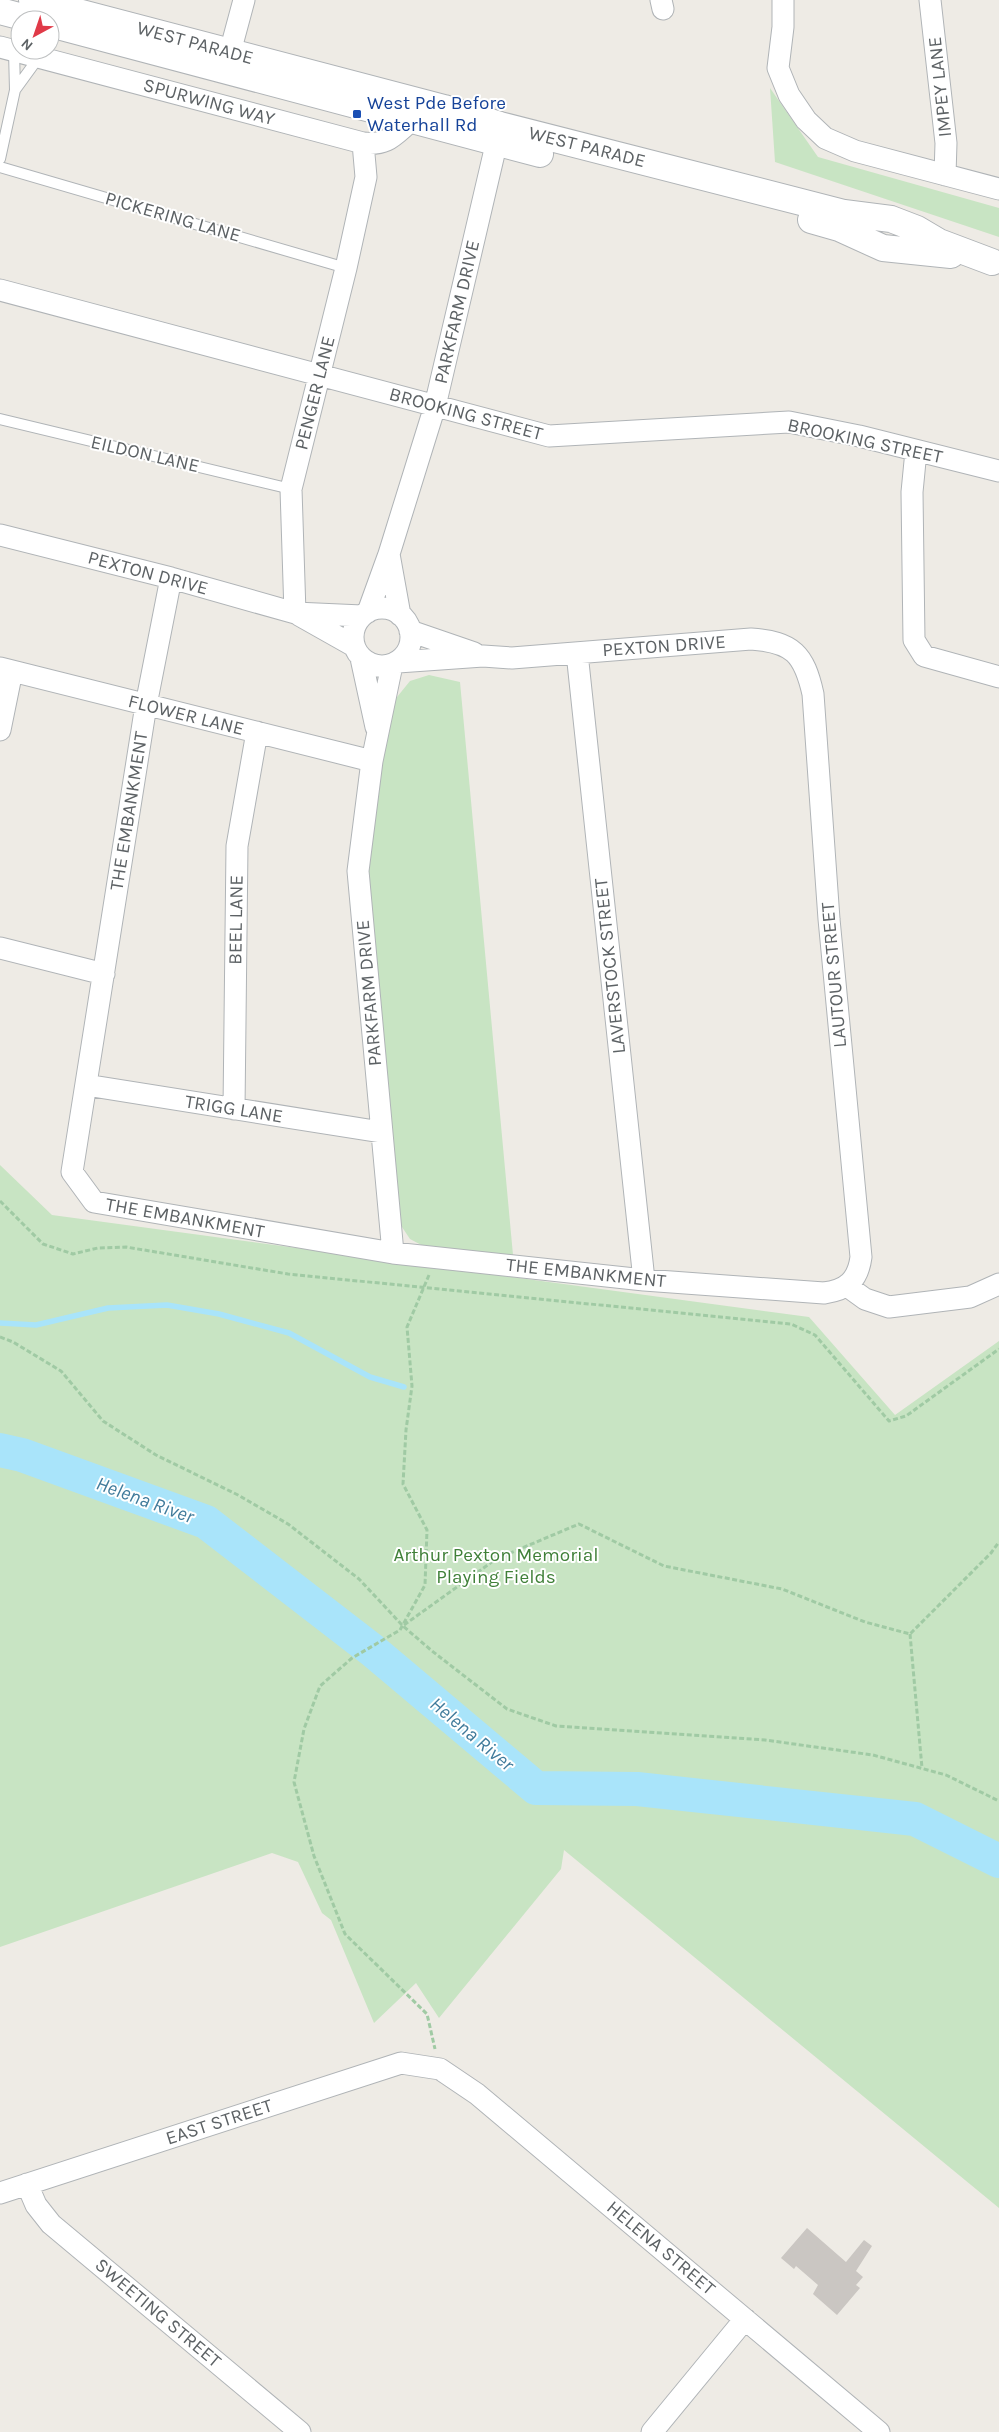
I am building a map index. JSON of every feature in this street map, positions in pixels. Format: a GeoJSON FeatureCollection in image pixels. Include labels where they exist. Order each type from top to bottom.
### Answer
{"type":"FeatureCollection","features":[{"type":"Feature","properties":{"kind":"street","name":"WEST PARADE"},"geometry":{"type":"LineString","coordinates":[[32,0],[412,120],[498,134]]}},
{"type":"Feature","properties":{"kind":"street"},"geometry":{"type":"LineString","coordinates":[[228,62],[244,0]]}},
{"type":"Feature","properties":{"kind":"street"},"geometry":{"type":"LineString","coordinates":[[783,0],[783,28],[778,68],[789,95],[806,120],[825,138],[855,151],[999,189]]}},
{"type":"Feature","properties":{"kind":"street","name":"IMPEY LANE"},"geometry":{"type":"LineString","coordinates":[[930,0],[946,143],[945,175]]}},
{"type":"Feature","properties":{"kind":"street","name":"WEST PARADE"},"geometry":{"type":"LineString","coordinates":[[60,26],[228,62],[498,134],[819,222],[883,248],[935,252],[996,263]]}},
{"type":"Feature","properties":{"kind":"street","name":"SPURWING WAY"},"geometry":{"type":"LineString","coordinates":[[47,60],[363,143],[376,144],[386,142]]}},
{"type":"Feature","properties":{"kind":"street"},"geometry":{"type":"LineString","coordinates":[[386,142],[412,120]]}},
{"type":"Feature","properties":{"kind":"street","name":"PARKFARM DRIVE"},"geometry":{"type":"LineString","coordinates":[[377,734],[357,652],[355,626],[365,614],[389,554],[435,406],[498,134]]}},
{"type":"Feature","properties":{"kind":"street","name":"PENGER LANE"},"geometry":{"type":"LineString","coordinates":[[295,613],[291,489],[346,268],[366,177],[386,142]]}},
{"type":"Feature","properties":{"kind":"street","name":"PENGER LANE"},"geometry":{"type":"LineString","coordinates":[[363,143],[366,177]]}},
{"type":"Feature","properties":{"kind":"street","name":"BROOKING STREET"},"geometry":{"type":"LineString","coordinates":[[0,290],[549,436],[788,422],[859,436],[999,471]]}},
{"type":"Feature","properties":{"kind":"street"},"geometry":{"type":"LineString","coordinates":[[916,451],[912,492],[914,640],[924,656],[999,677]]}},
{"type":"Feature","properties":{"kind":"street","name":"PEXTON DRIVE"},"geometry":{"type":"LineString","coordinates":[[0,535],[171,578],[295,613],[365,614]]}},
{"type":"Feature","properties":{"kind":"street","name":"PARKFARM DRIVE"},"geometry":{"type":"LineString","coordinates":[[389,554],[405,623],[407,652],[395,663],[377,734],[358,871],[393,1253]]}},
{"type":"Feature","properties":{"kind":"street","name":"THE EMBANKMENT"},"geometry":{"type":"LineString","coordinates":[[171,578],[146,705],[72,1172],[94,1202],[393,1253],[434,1258],[644,1280],[824,1293],[847,1286]]}},
{"type":"Feature","properties":{"kind":"street"},"geometry":{"type":"LineString","coordinates":[[365,614],[381,608],[405,623]]}},
{"type":"Feature","properties":{"kind":"street","name":"PEXTON DRIVE"},"geometry":{"type":"LineString","coordinates":[[295,613],[357,652]]}},
{"type":"Feature","properties":{"kind":"street","name":"PEXTON DRIVE"},"geometry":{"type":"LineString","coordinates":[[405,623],[483,656]]}},
{"type":"Feature","properties":{"kind":"street","name":"PEXTON DRIVE"},"geometry":{"type":"LineString","coordinates":[[395,663],[483,656],[512,658],[751,639],[784,645],[800,656],[808,671],[812,694]]}},
{"type":"Feature","properties":{"kind":"street"},"geometry":{"type":"LineString","coordinates":[[357,652],[379,666],[395,663]]}},
{"type":"Feature","properties":{"kind":"street","name":"LAVERSTOCK STREET"},"geometry":{"type":"LineString","coordinates":[[577,653],[644,1280]]}},
{"type":"Feature","properties":{"kind":"street"},"geometry":{"type":"LineString","coordinates":[[0,730],[6,670]]}},
{"type":"Feature","properties":{"kind":"street","name":"FLOWER LANE"},"geometry":{"type":"LineString","coordinates":[[6,670],[372,761]]}},
{"type":"Feature","properties":{"kind":"street","name":"LAUTOUR STREET"},"geometry":{"type":"LineString","coordinates":[[812,694],[829,920],[861,1256],[855,1276],[847,1286]]}},
{"type":"Feature","properties":{"kind":"street","name":"BEEL LANE"},"geometry":{"type":"LineString","coordinates":[[234,1109],[237,846],[257,732]]}},
{"type":"Feature","properties":{"kind":"street"},"geometry":{"type":"LineString","coordinates":[[0,948],[104,974]]}},
{"type":"Feature","properties":{"kind":"street","name":"TRIGG LANE"},"geometry":{"type":"LineString","coordinates":[[86,1085],[381,1132]]}},
{"type":"Feature","properties":{"kind":"street"},"geometry":{"type":"LineString","coordinates":[[847,1286],[866,1299],[889,1307],[970,1297],[999,1284]]}},
{"type":"Feature","properties":{"kind":"street","name":"EAST STREET"},"geometry":{"type":"LineString","coordinates":[[0,2193],[401,2063],[440,2069]]}},
{"type":"Feature","properties":{"kind":"street","name":"HELENA STREET"},"geometry":{"type":"LineString","coordinates":[[440,2069],[477,2094],[879,2432]]}},
{"type":"Feature","properties":{"kind":"street","name":"SWEETING STREET"},"geometry":{"type":"LineString","coordinates":[[27,2184],[36,2205],[51,2224],[300,2432]]}},
{"type":"Feature","properties":{"kind":"street"},"geometry":{"type":"LineString","coordinates":[[652,2432],[746,2319]]}},
{"type":"Feature","properties":{"kind":"lane"},"geometry":{"type":"LineString","coordinates":[[7,49],[16,90]]}},
{"type":"Feature","properties":{"kind":"lane"},"geometry":{"type":"LineString","coordinates":[[0,158],[16,90],[38,60]]}},
{"type":"Feature","properties":{"kind":"lane","name":"PICKERING LANE"},"geometry":{"type":"LineString","coordinates":[[0,167],[346,268]]}},
{"type":"Feature","properties":{"kind":"lane","name":"EILDON LANE"},"geometry":{"type":"LineString","coordinates":[[0,419],[291,489]]}},
{"type":"Feature","properties":{"kind":"path"},"geometry":{"type":"LineString","coordinates":[[0,1201],[43,1244],[73,1254],[98,1248],[126,1247],[288,1274],[791,1324],[815,1335],[889,1421],[906,1416],[999,1348]]}},
{"type":"Feature","properties":{"kind":"path"},"geometry":{"type":"LineString","coordinates":[[434,1258],[407,1327],[412,1386],[406,1430],[403,1484],[428,1530],[425,1585],[400,1630],[352,1658],[320,1686],[304,1729],[294,1782],[314,1856],[345,1934],[427,2014],[440,2069]]}},
{"type":"Feature","properties":{"kind":"path"},"geometry":{"type":"LineString","coordinates":[[0,1337],[13,1342],[61,1371],[103,1421],[148,1451],[238,1495],[288,1524],[359,1579],[402,1626],[507,1709],[556,1726],[765,1740],[874,1755],[946,1775],[999,1801]]}},
{"type":"Feature","properties":{"kind":"path"},"geometry":{"type":"LineString","coordinates":[[402,1626],[496,1559],[579,1524],[664,1566],[782,1589],[865,1622],[910,1634]]}},
{"type":"Feature","properties":{"kind":"path"},"geometry":{"type":"LineString","coordinates":[[910,1634],[992,1553],[999,1542]]}},
{"type":"Feature","properties":{"kind":"path"},"geometry":{"type":"LineString","coordinates":[[910,1634],[922,1768]]}},
{"type":"Feature","properties":{"kind":"green space"},"geometry":{"type":"Polygon","coordinates":[[[770,88],[818,157],[999,208],[999,237],[775,162],[770,88]]]}},
{"type":"Feature","properties":{"kind":"green space"},"geometry":{"type":"Polygon","coordinates":[[[429,675],[460,682],[513,1255],[425,1247],[410,1239],[400,1224],[369,891],[368,852],[384,739],[393,702],[410,681],[429,675]]]}},
{"type":"Feature","properties":{"kind":"green space","name":"Arthur Pexton Memorial Playing Fields"},"geometry":{"type":"Polygon","coordinates":[[[0,1165],[52,1215],[809,1317],[895,1415],[999,1341],[999,2208],[564,1850],[561,1869],[439,2018],[416,1983],[374,2023],[331,1920],[322,1913],[298,1862],[272,1853],[0,1947],[0,1165]]]}},
{"type":"Feature","properties":{"kind":"building"},"geometry":{"type":"Polygon","coordinates":[[[807,2228],[846,2262],[864,2240],[872,2246],[856,2271],[863,2277],[856,2285],[860,2288],[837,2315],[813,2294],[818,2285],[796,2266],[794,2269],[781,2258],[807,2228]]]}},
{"type":"Feature","properties":{"kind":"waterway"},"geometry":{"type":"LineString","coordinates":[[0,1323],[36,1325],[108,1308],[167,1305],[219,1314],[289,1333],[370,1377],[404,1387]]}},
{"type":"Feature","properties":{"kind":"waterway","name":"Helena River"},"geometry":{"type":"LineString","coordinates":[[0,1450],[22,1455],[206,1522],[372,1650],[536,1788],[637,1789],[915,1819],[999,1861]]}},
{"type":"Feature","properties":{"kind":"place","name":"West Pde Before Waterhall Rd"},"geometry":{"type":"Point","coordinates":[357,114]}}]}
